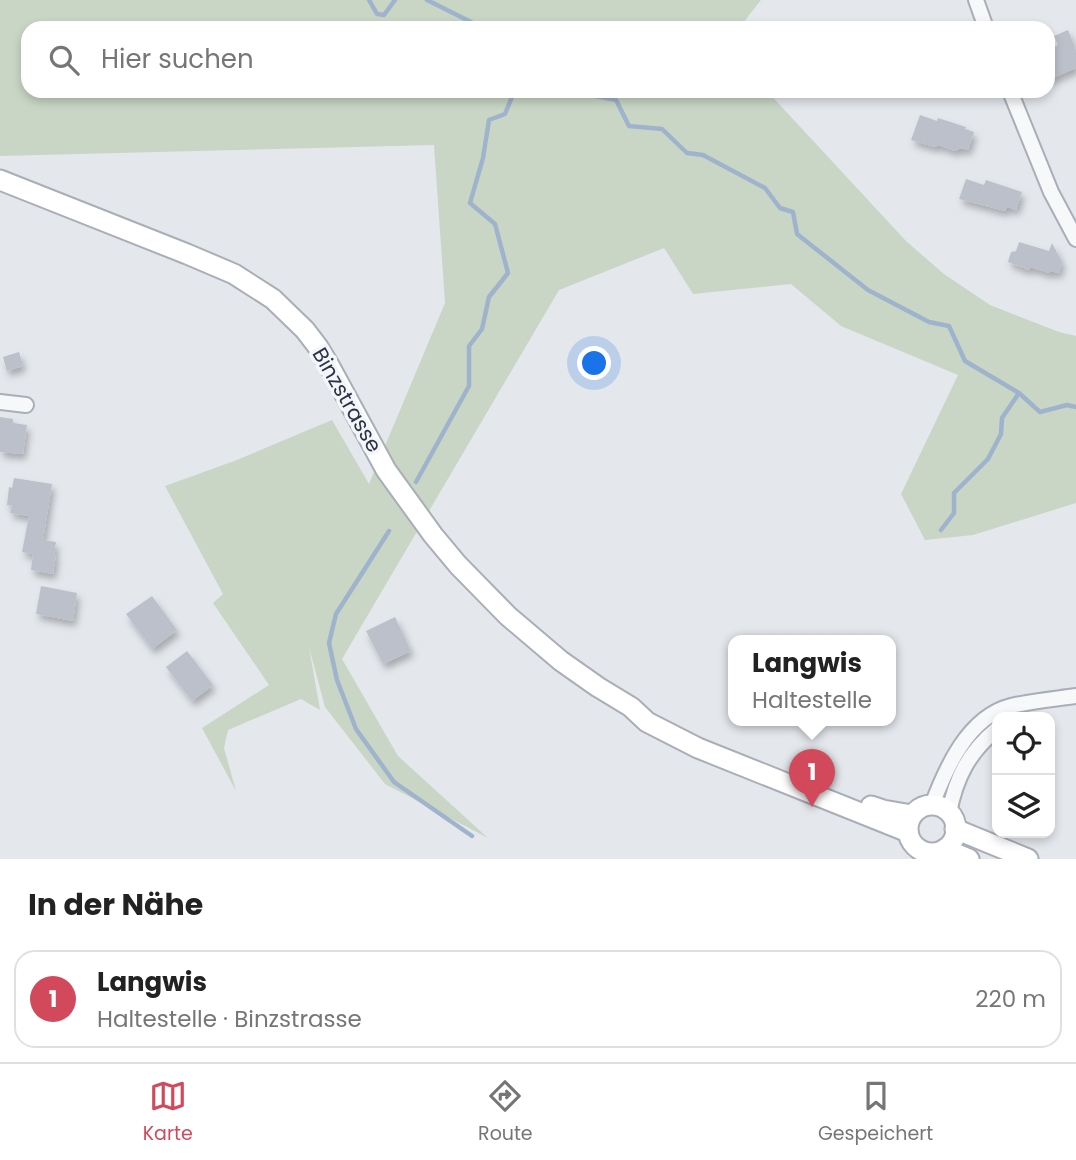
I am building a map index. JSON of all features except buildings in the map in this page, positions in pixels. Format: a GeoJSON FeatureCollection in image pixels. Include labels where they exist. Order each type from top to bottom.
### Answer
{"type":"FeatureCollection","features":[{"type":"Feature","properties":{"kind":"main road","name":"Binzstrasse"},"geometry":{"type":"LineString","coordinates":[[0,180],[234,274],[273,299],[318,347],[386,470],[433,535],[508,616],[561,661],[632,707],[651,710],[705,737],[883,810],[910,824]]}},
{"type":"Feature","properties":{"kind":"main road"},"geometry":{"type":"LineString","coordinates":[[946,816],[951,844],[945,849],[937,853],[921,851],[910,840],[910,824],[917,810],[946,816],[1027,859]]}},
{"type":"Feature","properties":{"kind":"main road"},"geometry":{"type":"LineString","coordinates":[[945,849],[969,859]]}},
{"type":"Feature","properties":{"kind":"street"},"geometry":{"type":"LineString","coordinates":[[976,0],[984,21]]}},
{"type":"Feature","properties":{"kind":"street"},"geometry":{"type":"LineString","coordinates":[[1013,98],[1051,192],[1076,239]]}},
{"type":"Feature","properties":{"kind":"street"},"geometry":{"type":"LineString","coordinates":[[0,402],[26,405]]}},
{"type":"Feature","properties":{"kind":"street"},"geometry":{"type":"LineString","coordinates":[[946,816],[942,778],[955,753],[987,718],[1010,706],[1076,696]]}},
{"type":"Feature","properties":{"kind":"street"},"geometry":{"type":"LineString","coordinates":[[1021,712],[1029,703]]}},
{"type":"Feature","properties":{"kind":"street"},"geometry":{"type":"LineString","coordinates":[[946,816],[956,783],[967,761],[992,733]]}},
{"type":"Feature","properties":{"kind":"green space"},"geometry":{"type":"Polygon","coordinates":[[[0,0],[761,0],[744,21],[21,21],[21,98],[773,98],[906,241],[944,274],[990,305],[1076,336],[1076,503],[973,535],[925,540],[901,494],[958,375],[841,326],[791,284],[693,294],[664,248],[559,290],[342,659],[398,756],[488,838],[385,784],[325,707],[309,647],[320,710],[301,699],[228,730],[224,748],[236,791],[202,728],[269,685],[213,603],[223,594],[165,486],[237,460],[332,420],[369,484],[445,303],[434,145],[0,156],[0,0]]]}},
{"type":"Feature","properties":{"kind":"waterway"},"geometry":{"type":"LineString","coordinates":[[369,0],[377,14],[384,15],[395,0]]}},
{"type":"Feature","properties":{"kind":"waterway"},"geometry":{"type":"LineString","coordinates":[[427,0],[469,21]]}},
{"type":"Feature","properties":{"kind":"waterway"},"geometry":{"type":"LineString","coordinates":[[416,482],[469,386],[469,346],[482,329],[489,297],[508,273],[495,224],[470,203],[483,158],[489,120],[505,114],[512,98]]}},
{"type":"Feature","properties":{"kind":"waterway"},"geometry":{"type":"LineString","coordinates":[[606,98],[616,100],[629,126],[662,129],[687,153],[703,155],[765,188],[780,208],[793,212],[797,234],[868,290],[929,322],[949,326],[965,361],[1019,393],[1040,412],[1067,405],[1076,407]]}},
{"type":"Feature","properties":{"kind":"waterway"},"geometry":{"type":"LineString","coordinates":[[941,530],[954,513],[954,493],[988,459],[1001,434],[1002,418],[1019,393]]}},
{"type":"Feature","properties":{"kind":"waterway"},"geometry":{"type":"LineString","coordinates":[[389,531],[336,614],[329,643],[337,680],[356,729],[394,782],[472,836]]}},
{"type":"Feature","properties":{"kind":"place","name":"Langwis"},"geometry":{"type":"Point","coordinates":[812,807]}}]}
